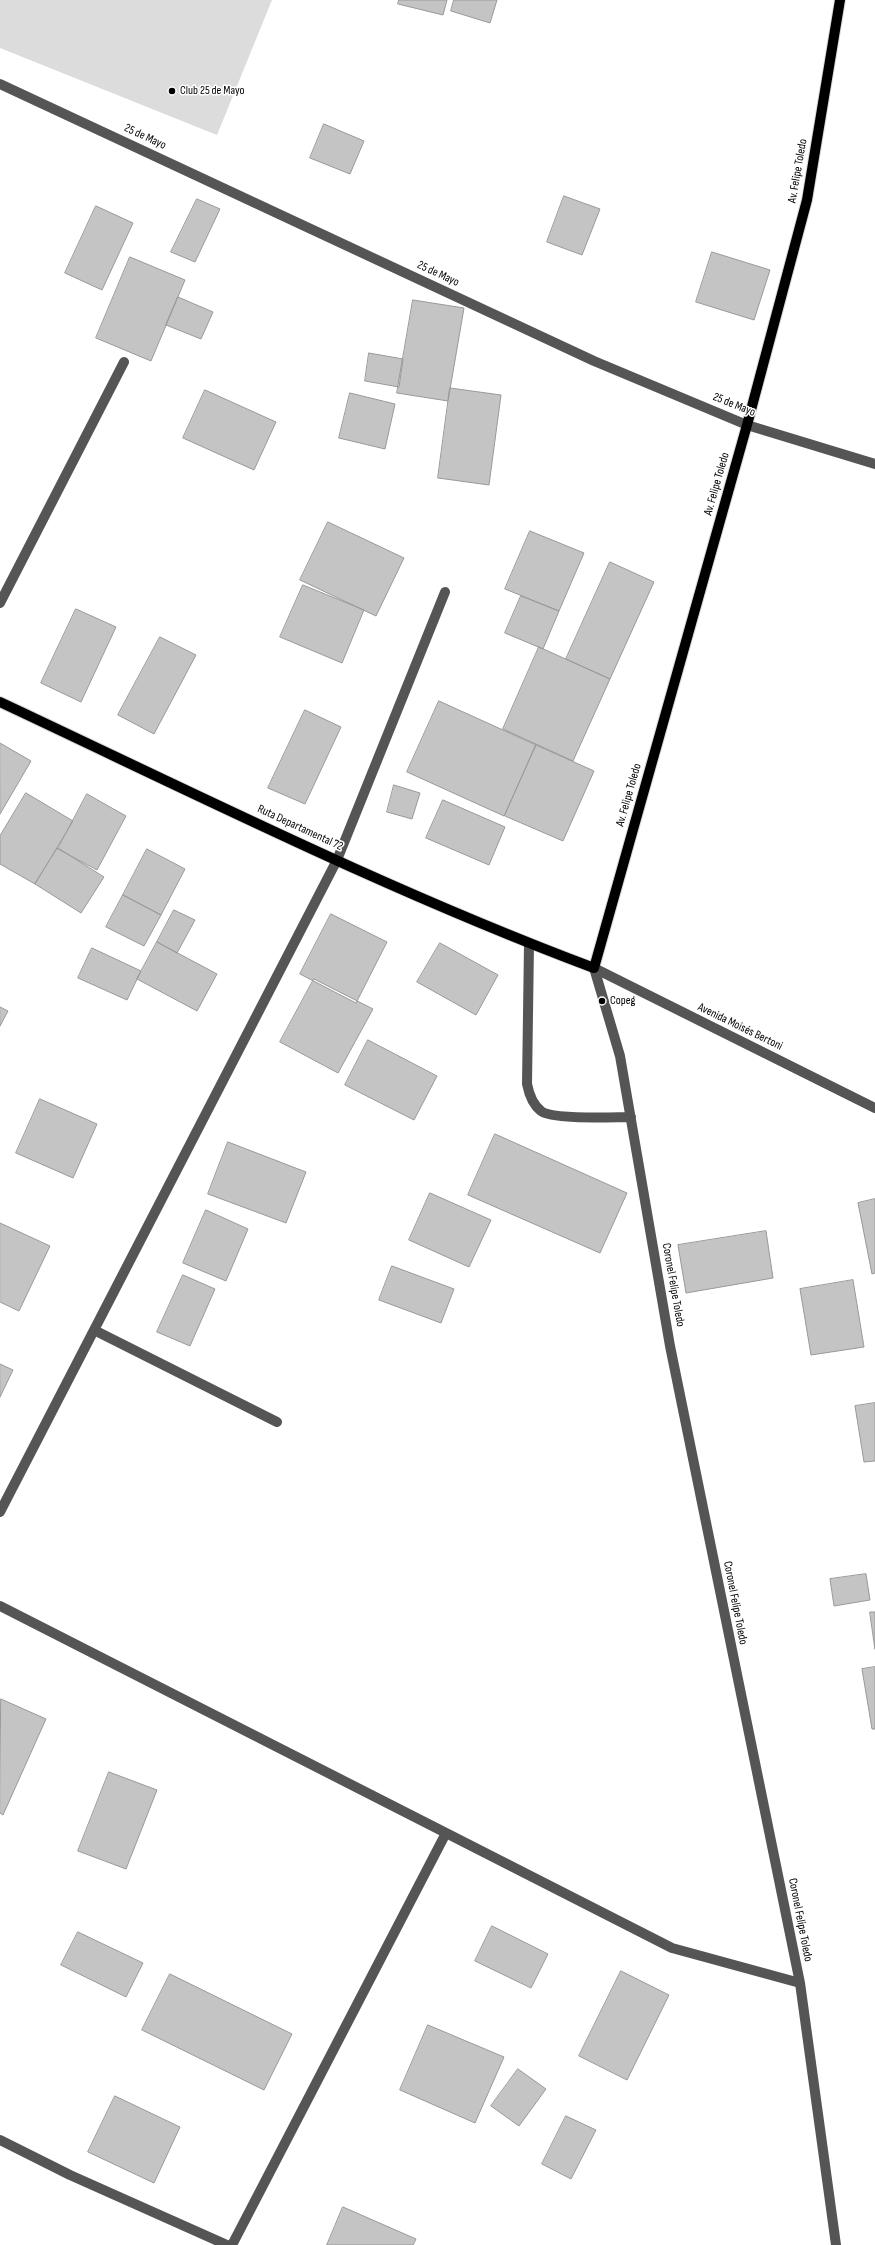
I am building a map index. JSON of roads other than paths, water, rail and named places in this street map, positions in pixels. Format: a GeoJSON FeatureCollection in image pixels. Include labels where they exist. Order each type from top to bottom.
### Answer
{"type":"FeatureCollection","features":[{"type":"Feature","properties":{"kind":"main road","name":"Av. Felipe Toledo"},"geometry":{"type":"LineString","coordinates":[[594,968],[747,425],[807,200],[840,0]]}},
{"type":"Feature","properties":{"kind":"main road","name":"Ruta Departamental 72"},"geometry":{"type":"LineString","coordinates":[[0,702],[336,860],[529,944],[594,968]]}},
{"type":"Feature","properties":{"kind":"street","name":"25 de Mayo"},"geometry":{"type":"LineString","coordinates":[[0,84],[594,361],[747,425],[875,464]]}},
{"type":"Feature","properties":{"kind":"street"},"geometry":{"type":"LineString","coordinates":[[0,603],[124,362]]}},
{"type":"Feature","properties":{"kind":"street"},"geometry":{"type":"LineString","coordinates":[[0,1512],[336,860],[445,592]]}},
{"type":"Feature","properties":{"kind":"street"},"geometry":{"type":"LineString","coordinates":[[529,944],[527,1084],[530,1099],[541,1112],[556,1116],[631,1117]]}},
{"type":"Feature","properties":{"kind":"street","name":"Avenida Moisés Bertoni"},"geometry":{"type":"LineString","coordinates":[[594,968],[875,1108]]}},
{"type":"Feature","properties":{"kind":"street","name":"Coronel Felipe Toledo"},"geometry":{"type":"LineString","coordinates":[[594,968],[620,1056],[670,1346],[800,1983],[836,2245]]}},
{"type":"Feature","properties":{"kind":"street"},"geometry":{"type":"LineString","coordinates":[[94,1330],[277,1422]]}},
{"type":"Feature","properties":{"kind":"street"},"geometry":{"type":"LineString","coordinates":[[0,1606],[672,1948],[800,1983]]}},
{"type":"Feature","properties":{"kind":"street"},"geometry":{"type":"LineString","coordinates":[[232,2245],[446,1833]]}},
{"type":"Feature","properties":{"kind":"street"},"geometry":{"type":"LineString","coordinates":[[0,2140],[70,2175],[227,2245]]}},
{"type":"Feature","properties":{"kind":"place","name":"Club 25 de Mayo"},"geometry":{"type":"Point","coordinates":[172,91]}},
{"type":"Feature","properties":{"kind":"place","name":"Copeg"},"geometry":{"type":"Point","coordinates":[602,1001]}}]}
